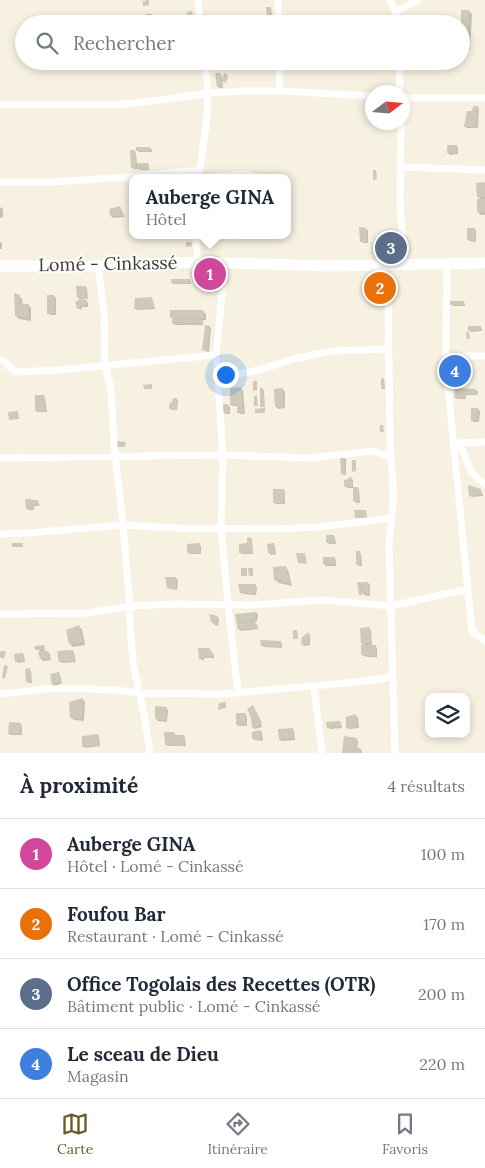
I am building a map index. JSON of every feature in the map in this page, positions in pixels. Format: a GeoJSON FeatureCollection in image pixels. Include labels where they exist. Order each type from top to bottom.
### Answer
{"type":"FeatureCollection","features":[{"type":"Feature","properties":{"kind":"highway","name":"Lomé - Cinkassé"},"geometry":{"type":"LineString","coordinates":[[0,266],[98,266],[196,262],[332,266],[485,264]]}},
{"type":"Feature","properties":{"kind":"street"},"geometry":{"type":"LineString","coordinates":[[198,0],[199,15]]}},
{"type":"Feature","properties":{"kind":"street"},"geometry":{"type":"LineString","coordinates":[[278,0],[278,15]]}},
{"type":"Feature","properties":{"kind":"street"},"geometry":{"type":"LineString","coordinates":[[390,0],[395,15]]}},
{"type":"Feature","properties":{"kind":"street"},"geometry":{"type":"LineString","coordinates":[[395,12],[418,0]]}},
{"type":"Feature","properties":{"kind":"street"},"geometry":{"type":"LineString","coordinates":[[199,174],[207,116],[208,93],[206,70]]}},
{"type":"Feature","properties":{"kind":"street"},"geometry":{"type":"LineString","coordinates":[[279,70],[280,91]]}},
{"type":"Feature","properties":{"kind":"street"},"geometry":{"type":"LineString","coordinates":[[399,70],[400,85]]}},
{"type":"Feature","properties":{"kind":"street"},"geometry":{"type":"LineString","coordinates":[[0,105],[115,105],[208,93],[243,91],[365,96]]}},
{"type":"Feature","properties":{"kind":"street"},"geometry":{"type":"LineString","coordinates":[[410,98],[485,98]]}},
{"type":"Feature","properties":{"kind":"street"},"geometry":{"type":"LineString","coordinates":[[401,130],[400,204],[404,264]]}},
{"type":"Feature","properties":{"kind":"street"},"geometry":{"type":"LineString","coordinates":[[401,167],[485,170]]}},
{"type":"Feature","properties":{"kind":"street"},"geometry":{"type":"LineString","coordinates":[[0,182],[52,182],[129,178]]}},
{"type":"Feature","properties":{"kind":"street"},"geometry":{"type":"LineString","coordinates":[[196,262],[197,239]]}},
{"type":"Feature","properties":{"kind":"street"},"geometry":{"type":"LineString","coordinates":[[225,264],[216,355],[223,455],[221,529],[238,692]]}},
{"type":"Feature","properties":{"kind":"street"},"geometry":{"type":"LineString","coordinates":[[374,264],[388,288],[391,457],[394,484],[390,545],[395,753]]}},
{"type":"Feature","properties":{"kind":"street"},"geometry":{"type":"LineString","coordinates":[[447,264],[446,356],[448,387],[456,443],[472,631],[485,641]]}},
{"type":"Feature","properties":{"kind":"street"},"geometry":{"type":"LineString","coordinates":[[98,266],[104,313],[105,365],[110,388],[123,525],[133,662],[150,753]]}},
{"type":"Feature","properties":{"kind":"street"},"geometry":{"type":"LineString","coordinates":[[218,378],[259,370],[293,359],[332,351],[388,349]]}},
{"type":"Feature","properties":{"kind":"street"},"geometry":{"type":"LineString","coordinates":[[0,360],[14,371],[19,372],[216,355]]}},
{"type":"Feature","properties":{"kind":"street"},"geometry":{"type":"LineString","coordinates":[[446,356],[485,356]]}},
{"type":"Feature","properties":{"kind":"street"},"geometry":{"type":"LineString","coordinates":[[456,443],[485,442]]}},
{"type":"Feature","properties":{"kind":"street"},"geometry":{"type":"LineString","coordinates":[[456,443],[464,453],[471,472],[485,485]]}},
{"type":"Feature","properties":{"kind":"street"},"geometry":{"type":"LineString","coordinates":[[0,458],[223,455],[311,458],[373,451],[391,457]]}},
{"type":"Feature","properties":{"kind":"street"},"geometry":{"type":"LineString","coordinates":[[0,534],[28,534],[123,525],[274,530],[319,528],[391,518]]}},
{"type":"Feature","properties":{"kind":"street"},"geometry":{"type":"LineString","coordinates":[[0,614],[88,614],[130,606],[173,604],[253,605],[322,600],[391,606],[468,589]]}},
{"type":"Feature","properties":{"kind":"street"},"geometry":{"type":"LineString","coordinates":[[0,694],[47,689],[72,689],[140,693],[224,694],[358,682],[392,677]]}},
{"type":"Feature","properties":{"kind":"street"},"geometry":{"type":"LineString","coordinates":[[314,686],[322,753]]}},
{"type":"Feature","properties":{"kind":"building"},"geometry":{"type":"Polygon","coordinates":[[[149,0],[149,5],[143,6],[143,1],[149,0]]]}},
{"type":"Feature","properties":{"kind":"building"},"geometry":{"type":"Polygon","coordinates":[[[266,7],[271,7],[272,15],[267,15],[266,7]]]}},
{"type":"Feature","properties":{"kind":"building"},"geometry":{"type":"Polygon","coordinates":[[[461,10],[469,10],[469,15],[461,15],[461,10]]]}},
{"type":"Feature","properties":{"kind":"building"},"geometry":{"type":"Polygon","coordinates":[[[192,11],[193,15],[188,15],[187,12],[192,11]]]}},
{"type":"Feature","properties":{"kind":"building"},"geometry":{"type":"Polygon","coordinates":[[[215,73],[220,73],[222,86],[217,87],[215,73]]]}},
{"type":"Feature","properties":{"kind":"building"},"geometry":{"type":"Polygon","coordinates":[[[224,73],[228,75],[226,83],[222,81],[224,73]]]}},
{"type":"Feature","properties":{"kind":"building"},"geometry":{"type":"Polygon","coordinates":[[[473,106],[478,106],[477,127],[464,127],[467,111],[472,111],[473,106]]]}},
{"type":"Feature","properties":{"kind":"building"},"geometry":{"type":"Polygon","coordinates":[[[447,145],[457,145],[457,153],[447,153],[447,145]]]}},
{"type":"Feature","properties":{"kind":"building"},"geometry":{"type":"Polygon","coordinates":[[[136,147],[150,147],[150,151],[136,151],[136,147]]]}},
{"type":"Feature","properties":{"kind":"building"},"geometry":{"type":"Polygon","coordinates":[[[130,150],[135,150],[136,167],[131,168],[130,150]]]}},
{"type":"Feature","properties":{"kind":"building"},"geometry":{"type":"Polygon","coordinates":[[[137,163],[148,163],[148,169],[137,169],[137,163]]]}},
{"type":"Feature","properties":{"kind":"building"},"geometry":{"type":"Polygon","coordinates":[[[373,170],[376,170],[377,179],[373,180],[373,170]]]}},
{"type":"Feature","properties":{"kind":"building"},"geometry":{"type":"Polygon","coordinates":[[[485,182],[485,197],[477,197],[476,183],[485,182]]]}},
{"type":"Feature","properties":{"kind":"building"},"geometry":{"type":"Polygon","coordinates":[[[477,199],[485,199],[485,212],[477,212],[477,199]]]}},
{"type":"Feature","properties":{"kind":"building"},"geometry":{"type":"Polygon","coordinates":[[[120,206],[124,216],[110,216],[109,209],[120,206]]]}},
{"type":"Feature","properties":{"kind":"building"},"geometry":{"type":"Polygon","coordinates":[[[359,227],[366,228],[367,242],[360,242],[359,227]]]}},
{"type":"Feature","properties":{"kind":"building"},"geometry":{"type":"Polygon","coordinates":[[[467,228],[475,228],[475,240],[467,240],[467,228]]]}},
{"type":"Feature","properties":{"kind":"building"},"geometry":{"type":"Polygon","coordinates":[[[186,242],[191,242],[192,246],[186,247],[186,242]]]}},
{"type":"Feature","properties":{"kind":"building"},"geometry":{"type":"Polygon","coordinates":[[[171,279],[190,279],[190,283],[171,283],[171,279]]]}},
{"type":"Feature","properties":{"kind":"building"},"geometry":{"type":"Polygon","coordinates":[[[198,279],[212,279],[212,286],[197,286],[198,279]]]}},
{"type":"Feature","properties":{"kind":"building"},"geometry":{"type":"Polygon","coordinates":[[[76,286],[86,286],[87,298],[77,298],[76,286]]]}},
{"type":"Feature","properties":{"kind":"building"},"geometry":{"type":"Polygon","coordinates":[[[14,293],[20,295],[20,304],[29,304],[28,318],[15,316],[14,293]]]}},
{"type":"Feature","properties":{"kind":"building"},"geometry":{"type":"Polygon","coordinates":[[[47,295],[54,295],[55,313],[47,314],[47,295]]]}},
{"type":"Feature","properties":{"kind":"building"},"geometry":{"type":"Polygon","coordinates":[[[152,297],[155,308],[134,309],[135,298],[152,297]]]}},
{"type":"Feature","properties":{"kind":"building"},"geometry":{"type":"Polygon","coordinates":[[[79,299],[87,300],[86,306],[80,306],[80,309],[76,308],[77,305],[75,304],[79,299]]]}},
{"type":"Feature","properties":{"kind":"building"},"geometry":{"type":"Polygon","coordinates":[[[450,301],[464,301],[464,305],[450,305],[450,301]]]}},
{"type":"Feature","properties":{"kind":"building"},"geometry":{"type":"Polygon","coordinates":[[[170,310],[203,310],[204,318],[170,318],[170,310]]]}},
{"type":"Feature","properties":{"kind":"building"},"geometry":{"type":"Polygon","coordinates":[[[172,319],[202,319],[202,323],[172,324],[172,319]]]}},
{"type":"Feature","properties":{"kind":"building"},"geometry":{"type":"Polygon","coordinates":[[[205,325],[210,326],[207,351],[202,350],[205,325]]]}},
{"type":"Feature","properties":{"kind":"building"},"geometry":{"type":"Polygon","coordinates":[[[468,326],[481,326],[481,330],[468,331],[468,326]]]}},
{"type":"Feature","properties":{"kind":"building"},"geometry":{"type":"Polygon","coordinates":[[[466,332],[469,332],[470,339],[467,339],[466,332]]]}},
{"type":"Feature","properties":{"kind":"building"},"geometry":{"type":"Polygon","coordinates":[[[384,378],[385,389],[381,389],[381,379],[384,378]]]}},
{"type":"Feature","properties":{"kind":"building"},"geometry":{"type":"Polygon","coordinates":[[[253,381],[257,381],[257,390],[253,391],[253,381]]]}},
{"type":"Feature","properties":{"kind":"building"},"geometry":{"type":"Polygon","coordinates":[[[152,384],[152,389],[144,389],[143,385],[152,384]]]}},
{"type":"Feature","properties":{"kind":"building"},"geometry":{"type":"Polygon","coordinates":[[[241,387],[244,413],[237,413],[237,405],[230,405],[230,388],[241,387]]]}},
{"type":"Feature","properties":{"kind":"building"},"geometry":{"type":"Polygon","coordinates":[[[260,388],[263,388],[264,407],[260,407],[260,388]]]}},
{"type":"Feature","properties":{"kind":"building"},"geometry":{"type":"Polygon","coordinates":[[[283,388],[284,407],[275,407],[274,389],[283,388]]]}},
{"type":"Feature","properties":{"kind":"building"},"geometry":{"type":"Polygon","coordinates":[[[455,388],[476,389],[476,394],[465,394],[465,398],[454,398],[455,388]]]}},
{"type":"Feature","properties":{"kind":"building"},"geometry":{"type":"Polygon","coordinates":[[[35,395],[44,395],[46,411],[35,411],[35,395]]]}},
{"type":"Feature","properties":{"kind":"building"},"geometry":{"type":"Polygon","coordinates":[[[257,395],[258,406],[254,406],[254,396],[257,395]]]}},
{"type":"Feature","properties":{"kind":"building"},"geometry":{"type":"Polygon","coordinates":[[[173,398],[177,398],[176,409],[169,409],[169,404],[173,398]]]}},
{"type":"Feature","properties":{"kind":"building"},"geometry":{"type":"Polygon","coordinates":[[[222,404],[228,404],[229,413],[223,413],[222,404]]]}},
{"type":"Feature","properties":{"kind":"building"},"geometry":{"type":"Polygon","coordinates":[[[265,408],[265,413],[255,413],[255,409],[265,408]]]}},
{"type":"Feature","properties":{"kind":"building"},"geometry":{"type":"Polygon","coordinates":[[[471,408],[478,408],[478,421],[471,421],[471,408]]]}},
{"type":"Feature","properties":{"kind":"building"},"geometry":{"type":"Polygon","coordinates":[[[18,411],[19,419],[9,420],[8,412],[18,411]]]}},
{"type":"Feature","properties":{"kind":"building"},"geometry":{"type":"Polygon","coordinates":[[[380,425],[383,425],[384,432],[380,432],[380,425]]]}},
{"type":"Feature","properties":{"kind":"building"},"geometry":{"type":"Polygon","coordinates":[[[117,441],[126,442],[125,447],[116,447],[117,441]]]}},
{"type":"Feature","properties":{"kind":"building"},"geometry":{"type":"Polygon","coordinates":[[[344,456],[345,474],[341,474],[340,457],[344,456]]]}},
{"type":"Feature","properties":{"kind":"building"},"geometry":{"type":"Polygon","coordinates":[[[352,460],[356,460],[356,471],[352,472],[352,460]]]}},
{"type":"Feature","properties":{"kind":"building"},"geometry":{"type":"Polygon","coordinates":[[[352,477],[352,486],[344,487],[344,480],[352,477]]]}},
{"type":"Feature","properties":{"kind":"building"},"geometry":{"type":"Polygon","coordinates":[[[468,485],[481,489],[481,495],[469,496],[468,485]]]}},
{"type":"Feature","properties":{"kind":"building"},"geometry":{"type":"Polygon","coordinates":[[[353,487],[358,487],[359,501],[353,502],[353,487]]]}},
{"type":"Feature","properties":{"kind":"building"},"geometry":{"type":"Polygon","coordinates":[[[273,489],[284,489],[284,503],[273,503],[273,489]]]}},
{"type":"Feature","properties":{"kind":"building"},"geometry":{"type":"Polygon","coordinates":[[[25,499],[38,500],[39,505],[33,505],[33,509],[26,509],[25,499]]]}},
{"type":"Feature","properties":{"kind":"building"},"geometry":{"type":"Polygon","coordinates":[[[354,510],[366,510],[367,518],[355,518],[354,510]]]}},
{"type":"Feature","properties":{"kind":"building"},"geometry":{"type":"Polygon","coordinates":[[[326,535],[334,535],[334,543],[326,543],[326,535]]]}},
{"type":"Feature","properties":{"kind":"building"},"geometry":{"type":"Polygon","coordinates":[[[251,537],[252,553],[239,553],[239,544],[247,543],[247,538],[251,537]]]}},
{"type":"Feature","properties":{"kind":"building"},"geometry":{"type":"Polygon","coordinates":[[[12,543],[23,543],[23,547],[12,547],[12,543]]]}},
{"type":"Feature","properties":{"kind":"building"},"geometry":{"type":"Polygon","coordinates":[[[200,543],[200,553],[187,553],[187,544],[200,543]]]}},
{"type":"Feature","properties":{"kind":"building"},"geometry":{"type":"Polygon","coordinates":[[[274,543],[275,553],[268,553],[267,544],[274,543]]]}},
{"type":"Feature","properties":{"kind":"building"},"geometry":{"type":"Polygon","coordinates":[[[356,551],[360,551],[360,565],[356,565],[356,551]]]}},
{"type":"Feature","properties":{"kind":"building"},"geometry":{"type":"Polygon","coordinates":[[[296,553],[305,553],[307,564],[298,563],[296,553]]]}},
{"type":"Feature","properties":{"kind":"building"},"geometry":{"type":"Polygon","coordinates":[[[323,557],[335,557],[335,564],[323,564],[323,557]]]}},
{"type":"Feature","properties":{"kind":"building"},"geometry":{"type":"Polygon","coordinates":[[[286,566],[290,584],[274,580],[273,567],[286,566]]]}},
{"type":"Feature","properties":{"kind":"building"},"geometry":{"type":"Polygon","coordinates":[[[241,568],[247,568],[247,576],[241,576],[241,568]]]}},
{"type":"Feature","properties":{"kind":"building"},"geometry":{"type":"Polygon","coordinates":[[[248,568],[253,568],[253,576],[249,576],[248,568]]]}},
{"type":"Feature","properties":{"kind":"building"},"geometry":{"type":"Polygon","coordinates":[[[165,577],[176,577],[176,590],[167,588],[165,577]]]}},
{"type":"Feature","properties":{"kind":"building"},"geometry":{"type":"Polygon","coordinates":[[[357,582],[361,582],[362,594],[359,595],[357,582]]]}},
{"type":"Feature","properties":{"kind":"building"},"geometry":{"type":"Polygon","coordinates":[[[362,582],[368,582],[369,594],[363,595],[362,582]]]}},
{"type":"Feature","properties":{"kind":"building"},"geometry":{"type":"Polygon","coordinates":[[[238,584],[256,584],[255,594],[240,593],[238,584]]]}},
{"type":"Feature","properties":{"kind":"building"},"geometry":{"type":"Polygon","coordinates":[[[257,612],[255,619],[237,623],[255,622],[257,628],[238,630],[235,614],[257,612]]]}},
{"type":"Feature","properties":{"kind":"building"},"geometry":{"type":"Polygon","coordinates":[[[209,614],[218,616],[216,626],[211,622],[209,614]]]}},
{"type":"Feature","properties":{"kind":"building"},"geometry":{"type":"Polygon","coordinates":[[[79,625],[83,642],[69,644],[66,630],[79,625]]]}},
{"type":"Feature","properties":{"kind":"building"},"geometry":{"type":"Polygon","coordinates":[[[370,627],[371,643],[361,644],[360,628],[370,627]]]}},
{"type":"Feature","properties":{"kind":"building"},"geometry":{"type":"Polygon","coordinates":[[[293,630],[297,630],[298,639],[293,639],[293,630]]]}},
{"type":"Feature","properties":{"kind":"building"},"geometry":{"type":"Polygon","coordinates":[[[309,632],[309,644],[301,645],[302,637],[309,632]]]}},
{"type":"Feature","properties":{"kind":"building"},"geometry":{"type":"Polygon","coordinates":[[[260,640],[281,641],[281,647],[261,646],[260,640]]]}},
{"type":"Feature","properties":{"kind":"building"},"geometry":{"type":"Polygon","coordinates":[[[44,645],[45,650],[35,650],[34,646],[44,645]]]}},
{"type":"Feature","properties":{"kind":"building"},"geometry":{"type":"Polygon","coordinates":[[[361,645],[376,645],[376,656],[361,655],[361,645]]]}},
{"type":"Feature","properties":{"kind":"building"},"geometry":{"type":"Polygon","coordinates":[[[198,648],[210,648],[210,652],[213,652],[213,657],[202,657],[203,659],[199,659],[198,648]]]}},
{"type":"Feature","properties":{"kind":"building"},"geometry":{"type":"Polygon","coordinates":[[[73,650],[75,661],[59,662],[57,651],[73,650]]]}},
{"type":"Feature","properties":{"kind":"building"},"geometry":{"type":"Polygon","coordinates":[[[0,651],[6,651],[4,659],[0,657],[0,651]]]}},
{"type":"Feature","properties":{"kind":"building"},"geometry":{"type":"Polygon","coordinates":[[[38,651],[48,651],[50,658],[40,659],[38,651]]]}},
{"type":"Feature","properties":{"kind":"building"},"geometry":{"type":"Polygon","coordinates":[[[23,653],[24,661],[15,662],[14,654],[23,653]]]}},
{"type":"Feature","properties":{"kind":"building"},"geometry":{"type":"Polygon","coordinates":[[[4,665],[8,666],[5,679],[2,678],[4,665]]]}},
{"type":"Feature","properties":{"kind":"building"},"geometry":{"type":"Polygon","coordinates":[[[30,668],[31,682],[26,682],[25,669],[30,668]]]}},
{"type":"Feature","properties":{"kind":"building"},"geometry":{"type":"Polygon","coordinates":[[[59,672],[61,681],[52,685],[50,674],[59,672]]]}},
{"type":"Feature","properties":{"kind":"building"},"geometry":{"type":"Polygon","coordinates":[[[83,698],[82,719],[70,718],[69,702],[83,698]]]}},
{"type":"Feature","properties":{"kind":"building"},"geometry":{"type":"Polygon","coordinates":[[[226,702],[226,708],[218,710],[219,703],[226,702]]]}},
{"type":"Feature","properties":{"kind":"building"},"geometry":{"type":"Polygon","coordinates":[[[253,705],[260,725],[252,728],[251,718],[247,709],[253,705]]]}},
{"type":"Feature","properties":{"kind":"building"},"geometry":{"type":"Polygon","coordinates":[[[155,706],[167,707],[166,721],[155,719],[155,706]]]}},
{"type":"Feature","properties":{"kind":"building"},"geometry":{"type":"Polygon","coordinates":[[[236,713],[246,713],[246,725],[236,725],[236,713]]]}},
{"type":"Feature","properties":{"kind":"building"},"geometry":{"type":"Polygon","coordinates":[[[356,714],[358,727],[346,728],[346,717],[356,714]]]}},
{"type":"Feature","properties":{"kind":"building"},"geometry":{"type":"Polygon","coordinates":[[[340,721],[342,727],[327,728],[326,722],[340,721]]]}},
{"type":"Feature","properties":{"kind":"building"},"geometry":{"type":"Polygon","coordinates":[[[9,722],[21,723],[21,733],[8,734],[9,722]]]}},
{"type":"Feature","properties":{"kind":"building"},"geometry":{"type":"Polygon","coordinates":[[[293,728],[294,738],[279,740],[278,729],[293,728]]]}},
{"type":"Feature","properties":{"kind":"building"},"geometry":{"type":"Polygon","coordinates":[[[261,730],[261,740],[252,739],[252,732],[261,730]]]}},
{"type":"Feature","properties":{"kind":"building"},"geometry":{"type":"Polygon","coordinates":[[[164,732],[184,735],[185,745],[175,746],[175,738],[174,745],[165,745],[164,732]]]}},
{"type":"Feature","properties":{"kind":"building"},"geometry":{"type":"Polygon","coordinates":[[[98,734],[99,745],[82,747],[82,736],[98,734]]]}},
{"type":"Feature","properties":{"kind":"building"},"geometry":{"type":"Polygon","coordinates":[[[344,736],[357,738],[356,747],[347,747],[361,748],[360,753],[342,753],[344,736]]]}},
{"type":"Feature","properties":{"kind":"place","name":"Office Togolais des Recettes (OTR)"},"geometry":{"type":"Point","coordinates":[391,248]}},
{"type":"Feature","properties":{"kind":"place","name":"Auberge GINA"},"geometry":{"type":"Point","coordinates":[210,274]}},
{"type":"Feature","properties":{"kind":"place","name":"Foufou Bar"},"geometry":{"type":"Point","coordinates":[380,288]}},
{"type":"Feature","properties":{"kind":"place","name":"Le sceau de Dieu"},"geometry":{"type":"Point","coordinates":[455,371]}}]}
